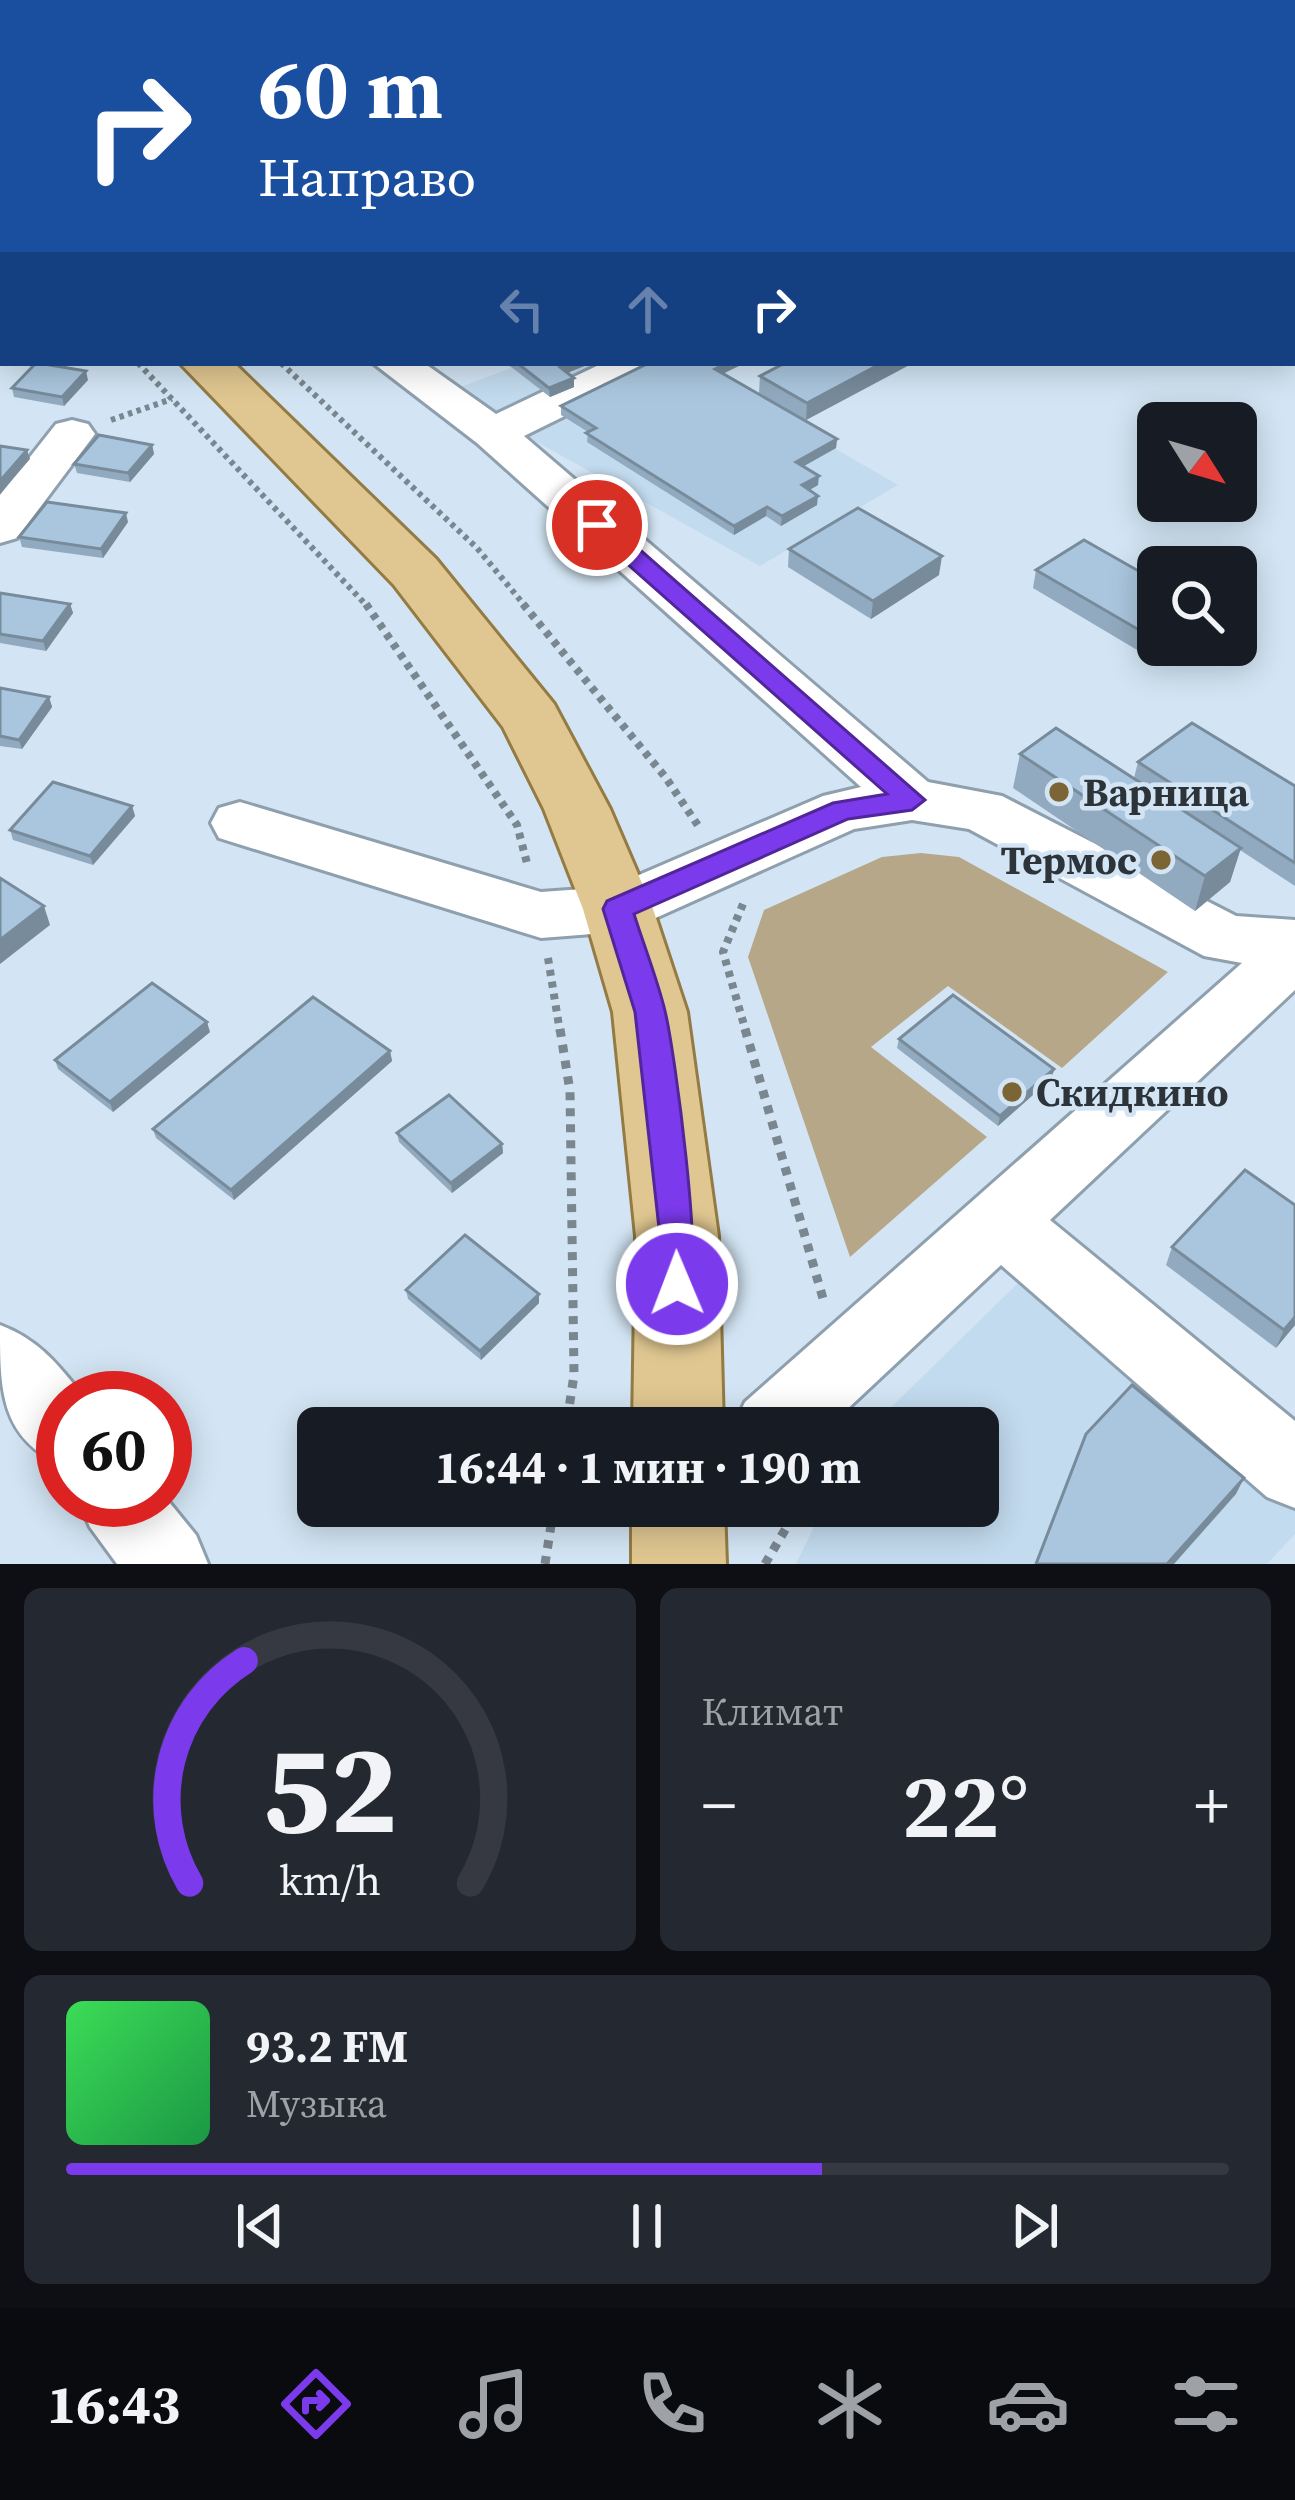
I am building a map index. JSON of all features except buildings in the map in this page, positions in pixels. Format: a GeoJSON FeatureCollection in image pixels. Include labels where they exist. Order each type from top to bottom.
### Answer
{"type":"FeatureCollection","features":[{"type":"Feature","properties":{"kind":"main road"},"geometry":{"type":"LineString","coordinates":[[189,381],[415,572],[531,718],[577,808],[617,909],[650,1012],[677,1237],[679,1407]]}},
{"type":"Feature","properties":{"kind":"street"},"geometry":{"type":"LineString","coordinates":[[398,366],[493,433],[912,800]]}},
{"type":"Feature","properties":{"kind":"street"},"geometry":{"type":"LineString","coordinates":[[493,433],[632,366]]}},
{"type":"Feature","properties":{"kind":"street"},"geometry":{"type":"LineString","coordinates":[[0,528],[72,434]]}},
{"type":"Feature","properties":{"kind":"street"},"geometry":{"type":"LineString","coordinates":[[240,823],[542,915],[617,909],[843,810],[912,800],[982,810],[1226,939],[1295,943]]}},
{"type":"Feature","properties":{"kind":"street"},"geometry":{"type":"LineString","coordinates":[[795,1407],[1295,953]]}},
{"type":"Feature","properties":{"kind":"street"},"geometry":{"type":"LineString","coordinates":[[1000,1221],[1295,1470]]}},
{"type":"Feature","properties":{"kind":"street"},"geometry":{"type":"LineString","coordinates":[[0,1359],[36,1395]]}},
{"type":"Feature","properties":{"kind":"street"},"geometry":{"type":"LineString","coordinates":[[139,1527],[167,1564]]}},
{"type":"Feature","properties":{"kind":"path"},"geometry":{"type":"LineString","coordinates":[[146,366],[189,381],[358,592],[517,825],[542,915],[570,1091],[574,1375],[569,1407]]}},
{"type":"Feature","properties":{"kind":"path"},"geometry":{"type":"LineString","coordinates":[[283,366],[477,548],[666,778],[706,838]]}},
{"type":"Feature","properties":{"kind":"path"},"geometry":{"type":"LineString","coordinates":[[72,434],[189,381]]}},
{"type":"Feature","properties":{"kind":"path"},"geometry":{"type":"LineString","coordinates":[[746,898],[723,952],[843,1364]]}},
{"type":"Feature","properties":{"kind":"path"},"geometry":{"type":"LineString","coordinates":[[545,1564],[551,1527]]}},
{"type":"Feature","properties":{"kind":"path"},"geometry":{"type":"LineString","coordinates":[[765,1564],[787,1527]]}},
{"type":"Feature","properties":{"kind":"shaded area"},"geometry":{"type":"Polygon","coordinates":[[[739,366],[715,379],[898,485],[760,566],[447,392],[511,368],[739,366]]]}},
{"type":"Feature","properties":{"kind":"shaded area"},"geometry":{"type":"Polygon","coordinates":[[[921,853],[959,857],[1168,972],[1062,1068],[948,986],[871,1047],[987,1137],[850,1257],[748,957],[764,910],[882,857],[921,853]]]}},
{"type":"Feature","properties":{"kind":"shaded area"},"geometry":{"type":"Polygon","coordinates":[[[1023,1278],[1295,1509],[1295,1534],[1267,1564],[796,1564],[814,1527],[999,1527],[999,1407],[891,1407],[1023,1278]]]}},
{"type":"Feature","properties":{"kind":"place","name":"Варница"},"geometry":{"type":"Point","coordinates":[1059,792]}},
{"type":"Feature","properties":{"kind":"place","name":"Термос"},"geometry":{"type":"Point","coordinates":[1161,860]}},
{"type":"Feature","properties":{"kind":"place","name":"Скидкино"},"geometry":{"type":"Point","coordinates":[1012,1092]}},
{"type":"Feature","properties":{"kind":"route"},"geometry":{"type":"LineString","coordinates":[[597,525],[912,800],[843,810],[617,909],[650,1012],[677,1237],[677,1284]]}}]}
